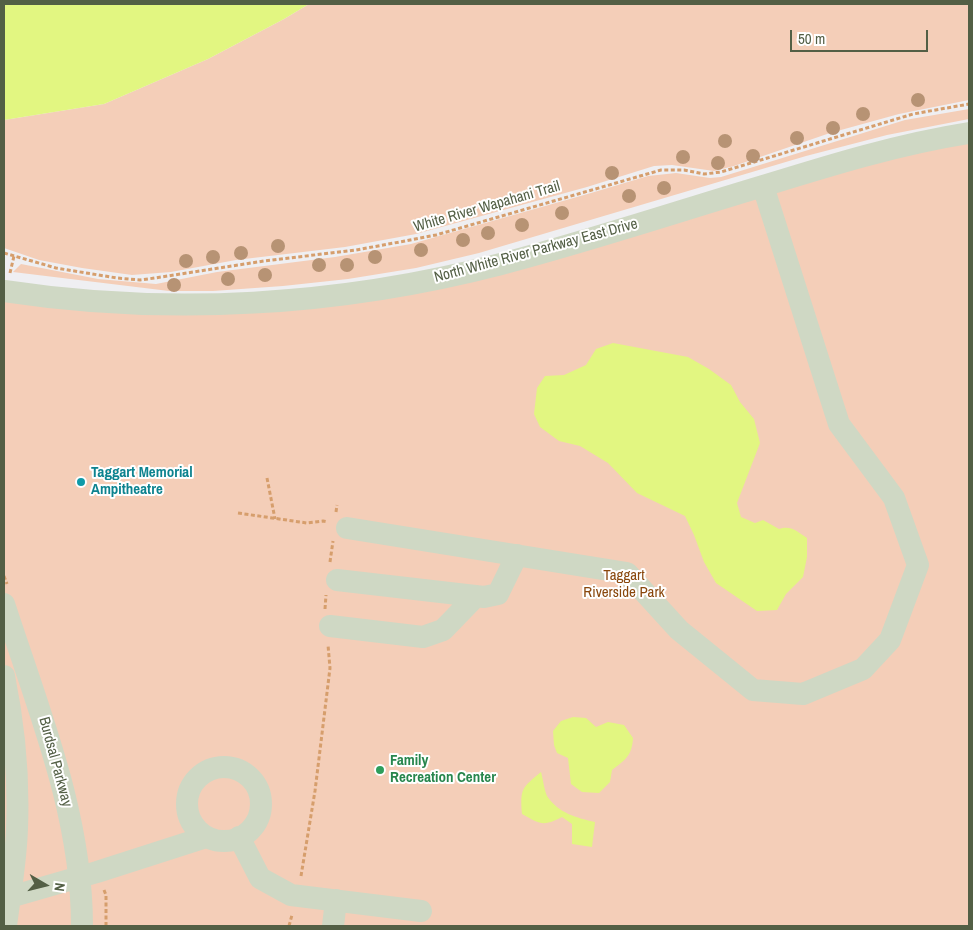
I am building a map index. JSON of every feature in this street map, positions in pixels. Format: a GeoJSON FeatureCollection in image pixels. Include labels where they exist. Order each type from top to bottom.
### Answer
{"type":"FeatureCollection","features":[{"type":"Feature","properties":{"kind":"street","name":"North White River Parkway East Drive"},"geometry":{"type":"LineString","coordinates":[[4,291],[74,300],[161,305],[266,302],[360,292],[436,279],[500,264],[873,153],[969,132]]}},
{"type":"Feature","properties":{"kind":"street"},"geometry":{"type":"LineString","coordinates":[[341,526],[627,573],[678,630],[753,690],[803,694],[863,669],[890,640],[918,565],[894,498],[839,424],[763,186]]}},
{"type":"Feature","properties":{"kind":"street"},"geometry":{"type":"LineString","coordinates":[[331,580],[475,597],[498,594],[517,555]]}},
{"type":"Feature","properties":{"kind":"street"},"geometry":{"type":"LineString","coordinates":[[327,626],[423,637],[443,630],[475,597]]}},
{"type":"Feature","properties":{"kind":"street","name":"Burdsal Parkway"},"geometry":{"type":"LineString","coordinates":[[4,604],[40,708],[59,773],[79,877],[82,926]]}},
{"type":"Feature","properties":{"kind":"street"},"geometry":{"type":"LineString","coordinates":[[4,676],[13,736],[17,813],[6,926]]}},
{"type":"Feature","properties":{"kind":"street"},"geometry":{"type":"LineString","coordinates":[[224,767],[236,770],[247,776],[255,785],[259,796],[260,808],[257,820],[250,830],[228,841],[206,837],[196,829],[190,819],[187,807],[188,795],[193,784],[201,775],[212,769],[224,767]]}},
{"type":"Feature","properties":{"kind":"street"},"geometry":{"type":"LineString","coordinates":[[10,897],[206,837]]}},
{"type":"Feature","properties":{"kind":"street"},"geometry":{"type":"LineString","coordinates":[[239,837],[260,878],[291,895],[421,911]]}},
{"type":"Feature","properties":{"kind":"street"},"geometry":{"type":"LineString","coordinates":[[333,926],[336,900]]}},
{"type":"Feature","properties":{"kind":"path","name":"White River Wapahani Trail"},"geometry":{"type":"LineString","coordinates":[[4,254],[56,268],[140,280],[264,261],[356,250],[436,234],[661,170],[684,170],[704,174],[721,172],[913,114],[969,104]]}},
{"type":"Feature","properties":{"kind":"path"},"geometry":{"type":"LineString","coordinates":[[267,478],[275,519]]}},
{"type":"Feature","properties":{"kind":"path"},"geometry":{"type":"LineString","coordinates":[[290,926],[293,909],[291,895],[303,873],[330,668],[327,626],[331,580],[341,526],[337,505]]}},
{"type":"Feature","properties":{"kind":"path"},"geometry":{"type":"LineString","coordinates":[[238,513],[307,523],[323,521],[341,526]]}},
{"type":"Feature","properties":{"kind":"green space"},"geometry":{"type":"Polygon","coordinates":[[[309,4],[969,4],[969,100],[899,114],[830,133],[714,171],[672,165],[654,166],[587,187],[416,234],[345,247],[236,260],[171,272],[132,275],[39,260],[4,248],[4,120],[104,104],[208,59],[309,4]]]}},
{"type":"Feature","properties":{"kind":"green space"},"geometry":{"type":"Polygon","coordinates":[[[969,109],[969,119],[887,135],[806,156],[479,253],[416,268],[348,279],[213,291],[169,291],[13,272],[21,264],[98,279],[156,284],[217,272],[335,257],[411,244],[648,176],[676,173],[710,178],[721,177],[905,120],[969,109]]]}},
{"type":"Feature","properties":{"kind":"green space","name":"Taggart Riverside Park"},"geometry":{"type":"Polygon","coordinates":[[[969,133],[969,926],[14,926],[9,795],[4,876],[4,300],[313,298],[500,264],[969,133]]]}},
{"type":"Feature","properties":{"kind":"shaded area"},"geometry":{"type":"Polygon","coordinates":[[[4,4],[309,4],[208,59],[104,104],[4,120],[4,4]]]}},
{"type":"Feature","properties":{"kind":"shaded area"},"geometry":{"type":"Polygon","coordinates":[[[613,343],[688,357],[731,385],[740,402],[754,419],[760,443],[737,503],[741,517],[755,523],[763,520],[779,529],[790,528],[807,538],[807,557],[803,577],[786,594],[777,610],[757,611],[716,583],[704,562],[685,516],[637,493],[608,463],[580,446],[559,441],[540,427],[534,414],[537,388],[545,376],[564,375],[586,365],[596,349],[613,343]]]}},
{"type":"Feature","properties":{"kind":"shaded area"},"geometry":{"type":"Polygon","coordinates":[[[573,717],[586,718],[596,727],[608,722],[624,725],[633,738],[629,753],[612,770],[610,782],[599,793],[582,792],[571,784],[568,758],[557,753],[554,745],[553,731],[561,721],[573,717]]]}},
{"type":"Feature","properties":{"kind":"shaded area"},"geometry":{"type":"Polygon","coordinates":[[[541,772],[547,796],[551,802],[562,811],[595,822],[592,847],[572,844],[572,824],[562,817],[542,823],[522,814],[521,799],[524,789],[541,772]]]}},
{"type":"Feature","properties":{"kind":"place","name":"Taggart Memorial Ampitheatre"},"geometry":{"type":"Point","coordinates":[81,482]}},
{"type":"Feature","properties":{"kind":"place","name":"Family Recreation Center"},"geometry":{"type":"Point","coordinates":[380,770]}}]}
